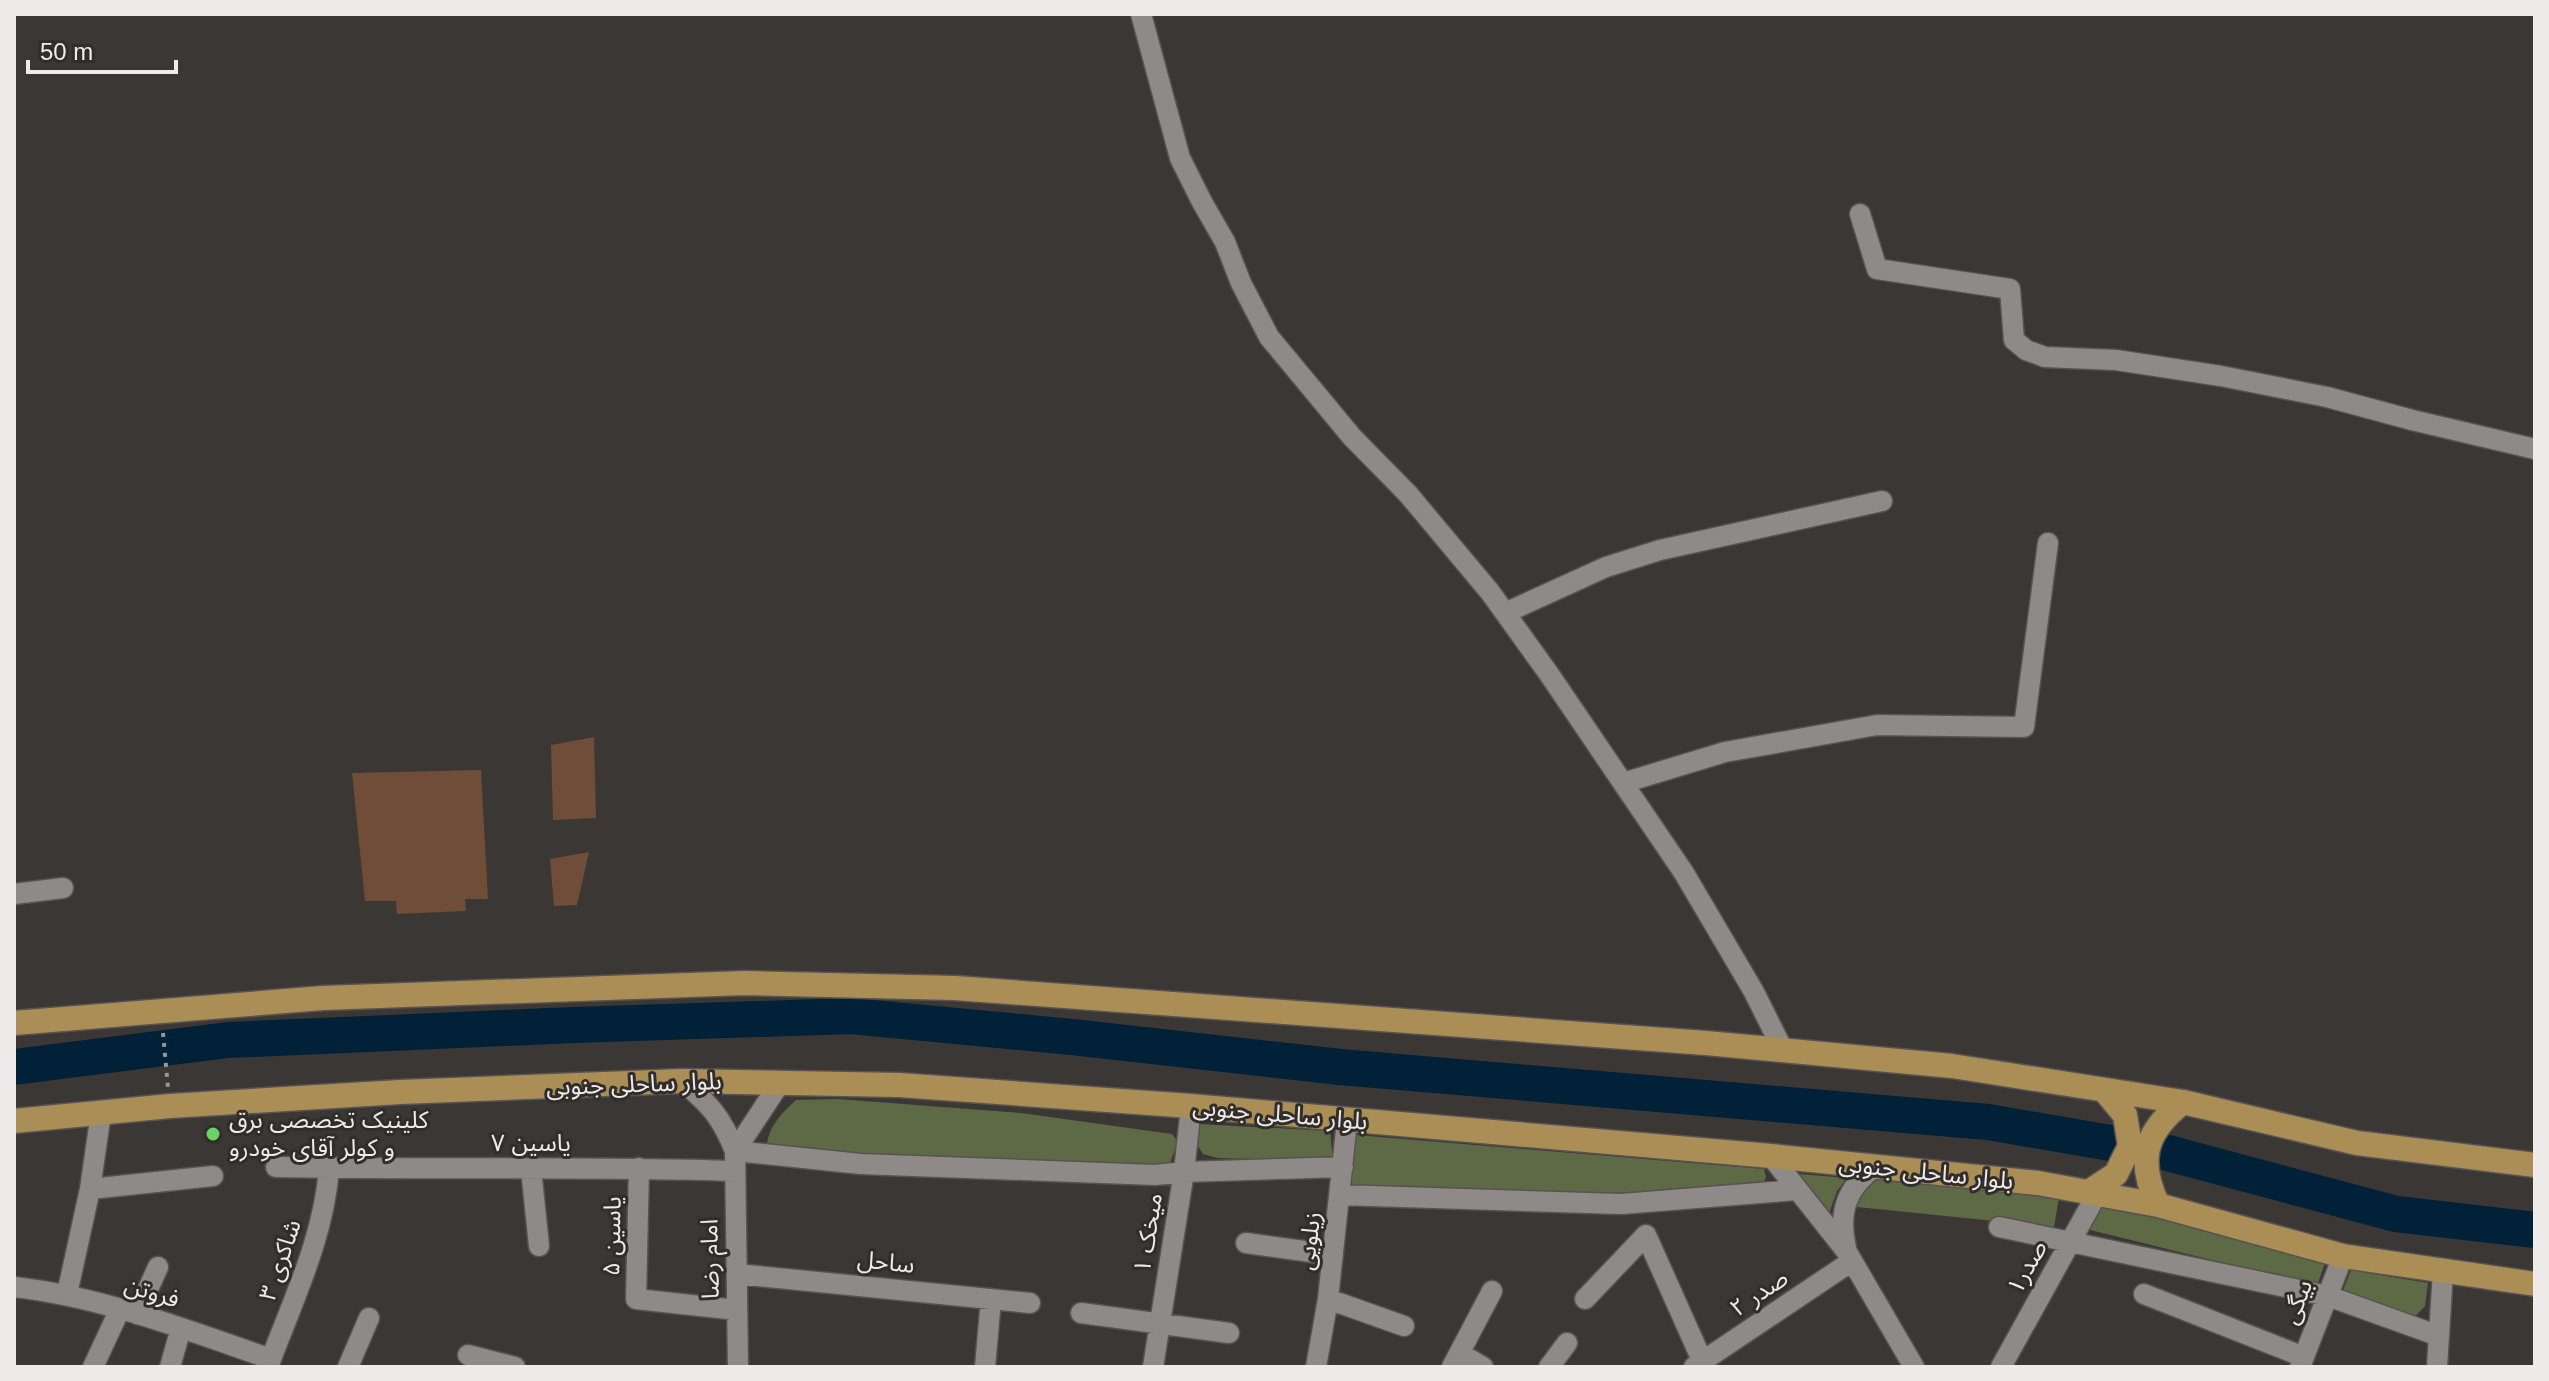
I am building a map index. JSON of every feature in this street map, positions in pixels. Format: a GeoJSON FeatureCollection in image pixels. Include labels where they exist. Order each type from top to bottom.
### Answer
{"type":"FeatureCollection","features":[{"type":"Feature","properties":{"kind":"main road"},"geometry":{"type":"LineString","coordinates":[[14,1023],[323,998],[745,983],[955,988],[1783,1050],[1952,1066],[2183,1102],[2357,1143],[2535,1165]]}},
{"type":"Feature","properties":{"kind":"main road","name":"بلوار ساحلی جنوبی"},"geometry":{"type":"LineString","coordinates":[[14,1121],[170,1106],[400,1092],[682,1081],[899,1085],[1191,1106],[1981,1176],[2094,1192],[2158,1205],[2343,1256],[2535,1284]]}},
{"type":"Feature","properties":{"kind":"main road"},"geometry":{"type":"LineString","coordinates":[[2094,1192],[2116,1174],[2130,1146],[2125,1115],[2105,1091]]}},
{"type":"Feature","properties":{"kind":"main road"},"geometry":{"type":"LineString","coordinates":[[2158,1205],[2148,1183],[2145,1160],[2151,1136],[2164,1116],[2183,1102]]}},
{"type":"Feature","properties":{"kind":"main road"},"geometry":{"type":"LineString","coordinates":[[2496,1279],[2535,1299]]}},
{"type":"Feature","properties":{"kind":"street"},"geometry":{"type":"LineString","coordinates":[[1141,14],[1180,158],[1225,242],[1241,283],[1269,337],[1352,437],[1408,494],[1505,613],[1692,886],[1754,992],[1783,1050]]}},
{"type":"Feature","properties":{"kind":"street"},"geometry":{"type":"LineString","coordinates":[[1860,214],[1877,269],[2010,289],[2014,340],[2026,350],[2045,357],[2116,360],[2221,376],[2327,397],[2535,449]]}},
{"type":"Feature","properties":{"kind":"street"},"geometry":{"type":"LineString","coordinates":[[1505,613],[1606,567],[1660,550],[1882,501]]}},
{"type":"Feature","properties":{"kind":"street"},"geometry":{"type":"LineString","coordinates":[[1623,783],[1725,752],[1877,725],[2024,727],[2048,543]]}},
{"type":"Feature","properties":{"kind":"street"},"geometry":{"type":"LineString","coordinates":[[14,894],[63,888]]}},
{"type":"Feature","properties":{"kind":"street"},"geometry":{"type":"LineString","coordinates":[[682,1081],[708,1103],[724,1123],[734,1161]]}},
{"type":"Feature","properties":{"kind":"street"},"geometry":{"type":"LineString","coordinates":[[734,1161],[780,1083]]}},
{"type":"Feature","properties":{"kind":"street","name":"میخک ۱"},"geometry":{"type":"LineString","coordinates":[[1153,1367],[1184,1172],[1191,1106]]}},
{"type":"Feature","properties":{"kind":"street"},"geometry":{"type":"LineString","coordinates":[[67,1294],[90,1189],[101,1113]]}},
{"type":"Feature","properties":{"kind":"street","name":"زیلویی"},"geometry":{"type":"LineString","coordinates":[[1316,1367],[1328,1299],[1347,1121]]}},
{"type":"Feature","properties":{"kind":"street"},"geometry":{"type":"LineString","coordinates":[[1771,1156],[1850,1257],[1914,1367]]}},
{"type":"Feature","properties":{"kind":"street","name":"یاسین ۷"},"geometry":{"type":"LineString","coordinates":[[276,1167],[639,1168],[734,1161],[1155,1175],[1343,1167]]}},
{"type":"Feature","properties":{"kind":"street","name":"امام رضا"},"geometry":{"type":"LineString","coordinates":[[734,1161],[738,1367]]}},
{"type":"Feature","properties":{"kind":"street"},"geometry":{"type":"LineString","coordinates":[[1850,1257],[1842,1230],[1844,1208],[1851,1191],[1876,1166]]}},
{"type":"Feature","properties":{"kind":"street","name":"شاکری ۳"},"geometry":{"type":"LineString","coordinates":[[270,1363],[316,1240],[329,1168]]}},
{"type":"Feature","properties":{"kind":"street","name":"یاسین ۵"},"geometry":{"type":"LineString","coordinates":[[639,1168],[636,1299],[737,1310]]}},
{"type":"Feature","properties":{"kind":"street"},"geometry":{"type":"LineString","coordinates":[[531,1169],[539,1246]]}},
{"type":"Feature","properties":{"kind":"street"},"geometry":{"type":"LineString","coordinates":[[90,1189],[213,1176]]}},
{"type":"Feature","properties":{"kind":"street"},"geometry":{"type":"LineString","coordinates":[[1340,1195],[1621,1204],[1797,1190]]}},
{"type":"Feature","properties":{"kind":"street","name":"صدر۱"},"geometry":{"type":"LineString","coordinates":[[2001,1367],[2071,1241],[2094,1192]]}},
{"type":"Feature","properties":{"kind":"street"},"geometry":{"type":"LineString","coordinates":[[1999,1227],[2328,1296],[2439,1336]]}},
{"type":"Feature","properties":{"kind":"street"},"geometry":{"type":"LineString","coordinates":[[1585,1299],[1646,1235],[1700,1365]]}},
{"type":"Feature","properties":{"kind":"street"},"geometry":{"type":"LineString","coordinates":[[1246,1243],[1333,1255]]}},
{"type":"Feature","properties":{"kind":"street","name":"بیگی"},"geometry":{"type":"LineString","coordinates":[[2302,1362],[2343,1256]]}},
{"type":"Feature","properties":{"kind":"street","name":"صدر ۲"},"geometry":{"type":"LineString","coordinates":[[1700,1365],[1850,1257]]}},
{"type":"Feature","properties":{"kind":"street"},"geometry":{"type":"LineString","coordinates":[[93,1367],[158,1267]]}},
{"type":"Feature","properties":{"kind":"street"},"geometry":{"type":"LineString","coordinates":[[2437,1367],[2443,1271]]}},
{"type":"Feature","properties":{"kind":"street","name":"ساحل"},"geometry":{"type":"LineString","coordinates":[[737,1274],[1030,1303]]}},
{"type":"Feature","properties":{"kind":"street","name":"فروتن"},"geometry":{"type":"LineString","coordinates":[[14,1287],[67,1294],[129,1311],[270,1363]]}},
{"type":"Feature","properties":{"kind":"street"},"geometry":{"type":"LineString","coordinates":[[1483,1367],[1456,1360],[1492,1291]]}},
{"type":"Feature","properties":{"kind":"street"},"geometry":{"type":"LineString","coordinates":[[2144,1294],[2302,1362]]}},
{"type":"Feature","properties":{"kind":"street"},"geometry":{"type":"LineString","coordinates":[[985,1367],[991,1299]]}},
{"type":"Feature","properties":{"kind":"street"},"geometry":{"type":"LineString","coordinates":[[1328,1299],[1404,1326]]}},
{"type":"Feature","properties":{"kind":"street"},"geometry":{"type":"LineString","coordinates":[[1081,1313],[1229,1333]]}},
{"type":"Feature","properties":{"kind":"street"},"geometry":{"type":"LineString","coordinates":[[348,1367],[369,1318]]}},
{"type":"Feature","properties":{"kind":"street"},"geometry":{"type":"LineString","coordinates":[[170,1367],[181,1328]]}},
{"type":"Feature","properties":{"kind":"street"},"geometry":{"type":"LineString","coordinates":[[1549,1367],[1567,1343]]}},
{"type":"Feature","properties":{"kind":"street"},"geometry":{"type":"LineString","coordinates":[[468,1355],[515,1367]]}},
{"type":"Feature","properties":{"kind":"path"},"geometry":{"type":"LineString","coordinates":[[160,1010],[170,1106]]}},
{"type":"Feature","properties":{"kind":"green space"},"geometry":{"type":"Polygon","coordinates":[[[838,1099],[1021,1113],[1172,1134],[1178,1142],[1166,1173],[766,1149],[776,1122],[796,1100],[838,1099]]]}},
{"type":"Feature","properties":{"kind":"green space"},"geometry":{"type":"Polygon","coordinates":[[[1199,1124],[1330,1131],[1333,1161],[1217,1158],[1203,1154],[1198,1146],[1199,1124]]]}},
{"type":"Feature","properties":{"kind":"green space"},"geometry":{"type":"Polygon","coordinates":[[[1356,1135],[1764,1169],[1766,1177],[1762,1185],[1623,1193],[1350,1186],[1356,1135]]]}},
{"type":"Feature","properties":{"kind":"green space"},"geometry":{"type":"Polygon","coordinates":[[[1799,1174],[1847,1178],[1837,1191],[1828,1216],[1799,1174]]]}},
{"type":"Feature","properties":{"kind":"green space"},"geometry":{"type":"Polygon","coordinates":[[[1875,1178],[2059,1197],[2054,1227],[1857,1207],[1875,1178]]]}},
{"type":"Feature","properties":{"kind":"green space"},"geometry":{"type":"Polygon","coordinates":[[[2086,1200],[2184,1223],[2325,1263],[2317,1286],[2074,1226],[2086,1200]]]}},
{"type":"Feature","properties":{"kind":"green space"},"geometry":{"type":"Polygon","coordinates":[[[2351,1270],[2428,1283],[2425,1306],[2414,1318],[2342,1293],[2351,1270]]]}},
{"type":"Feature","properties":{"kind":"building"},"geometry":{"type":"Polygon","coordinates":[[[594,737],[596,818],[553,820],[551,745],[594,737]]]}},
{"type":"Feature","properties":{"kind":"building"},"geometry":{"type":"Polygon","coordinates":[[[481,770],[488,899],[465,899],[466,911],[397,914],[396,901],[365,901],[352,773],[481,770]]]}},
{"type":"Feature","properties":{"kind":"building"},"geometry":{"type":"Polygon","coordinates":[[[589,852],[577,905],[554,906],[550,859],[589,852]]]}},
{"type":"Feature","properties":{"kind":"waterway"},"geometry":{"type":"LineString","coordinates":[[14,1067],[228,1040],[851,1016],[1340,1067],[1988,1122],[2168,1153],[2396,1214],[2535,1230]]}},
{"type":"Feature","properties":{"kind":"place","name":"کلینیک تخصصی برق و کولر آقای خودرو"},"geometry":{"type":"Point","coordinates":[213,1134]}}]}
